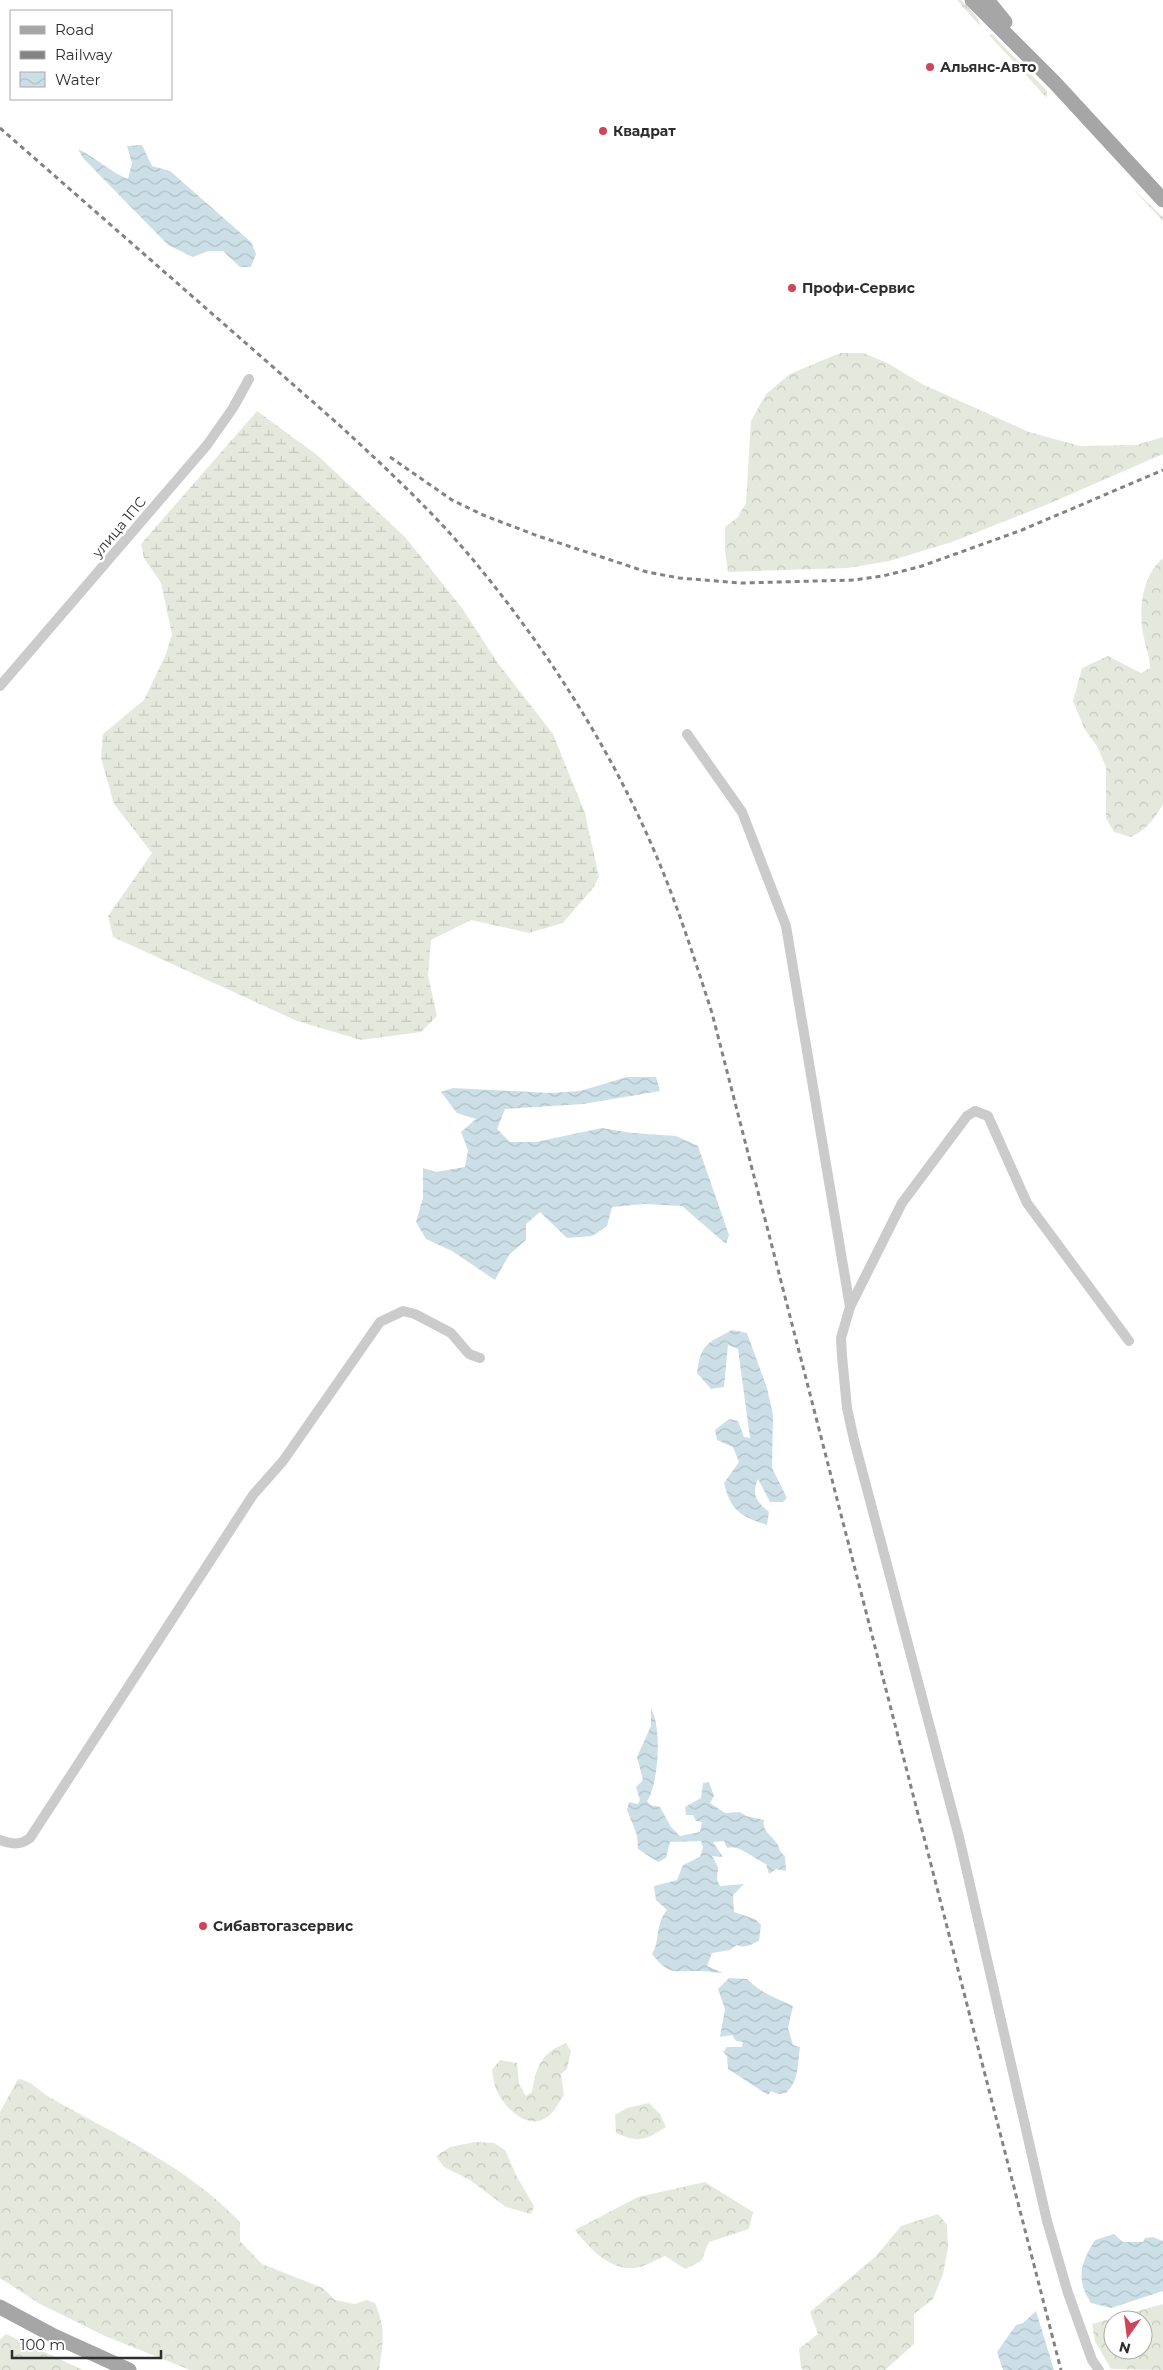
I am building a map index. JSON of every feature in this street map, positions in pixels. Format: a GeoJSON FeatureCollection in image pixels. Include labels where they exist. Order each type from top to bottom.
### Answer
{"type":"FeatureCollection","features":[{"type":"Feature","properties":{"kind":"main road"},"geometry":{"type":"LineString","coordinates":[[972,0],[1055,83],[1163,200]]}},
{"type":"Feature","properties":{"kind":"main road"},"geometry":{"type":"LineString","coordinates":[[987,0],[1055,83]]}},
{"type":"Feature","properties":{"kind":"main road"},"geometry":{"type":"LineString","coordinates":[[0,2307],[54,2336],[129,2370]]}},
{"type":"Feature","properties":{"kind":"street","name":"улица 1ПС"},"geometry":{"type":"LineString","coordinates":[[0,686],[207,445],[249,379]]}},
{"type":"Feature","properties":{"kind":"street"},"geometry":{"type":"LineString","coordinates":[[687,734],[742,812],[786,926],[850,1307]]}},
{"type":"Feature","properties":{"kind":"street"},"geometry":{"type":"LineString","coordinates":[[1099,2370],[1092,2360],[1068,2293],[1047,2221],[959,1837],[854,1440],[847,1408],[841,1338],[850,1307],[902,1203],[967,1116],[975,1111],[988,1116],[1027,1203],[1129,1341]]}},
{"type":"Feature","properties":{"kind":"street"},"geometry":{"type":"LineString","coordinates":[[0,1840],[22,1844],[30,1838],[254,1495],[283,1461],[380,1322],[403,1311],[415,1314],[451,1333],[469,1354],[480,1358]]}},
{"type":"Feature","properties":{"kind":"green space"},"geometry":{"type":"Polygon","coordinates":[[[957,0],[961,0],[973,12],[980,26],[957,0]]]}},
{"type":"Feature","properties":{"kind":"green space"},"geometry":{"type":"Polygon","coordinates":[[[992,34],[1047,91],[1047,98],[989,35],[992,34]]]}},
{"type":"Feature","properties":{"kind":"green space"},"geometry":{"type":"Polygon","coordinates":[[[1130,186],[1163,217],[1163,221],[1130,186]]]}},
{"type":"Feature","properties":{"kind":"green space"},"geometry":{"type":"Polygon","coordinates":[[[840,353],[864,353],[889,364],[924,385],[1029,432],[1080,446],[1136,445],[1163,437],[1163,454],[1046,505],[952,542],[889,561],[848,568],[728,572],[725,550],[725,527],[738,517],[746,503],[751,421],[766,394],[790,374],[840,353]]]}},
{"type":"Feature","properties":{"kind":"green space"},"geometry":{"type":"Polygon","coordinates":[[[257,411],[317,455],[405,537],[462,608],[497,662],[553,734],[585,813],[599,877],[593,888],[563,923],[529,933],[471,920],[431,940],[428,975],[437,1016],[421,1032],[361,1040],[297,1021],[113,937],[108,916],[152,853],[114,804],[101,758],[103,734],[144,700],[166,654],[172,634],[161,583],[144,558],[141,544],[257,411]]]}},
{"type":"Feature","properties":{"kind":"green space"},"geometry":{"type":"Polygon","coordinates":[[[1163,558],[1163,804],[1150,824],[1131,837],[1114,832],[1106,818],[1106,767],[1097,746],[1085,730],[1073,701],[1082,668],[1108,656],[1141,673],[1150,668],[1142,628],[1143,595],[1150,575],[1163,558]]]}},
{"type":"Feature","properties":{"kind":"green space"},"geometry":{"type":"Polygon","coordinates":[[[566,2043],[571,2051],[567,2069],[561,2074],[564,2095],[550,2115],[540,2121],[525,2120],[518,2116],[506,2105],[498,2093],[492,2070],[500,2060],[517,2063],[519,2084],[526,2096],[532,2092],[535,2075],[545,2056],[566,2043]]]}},
{"type":"Feature","properties":{"kind":"green space"},"geometry":{"type":"Polygon","coordinates":[[[18,2079],[31,2084],[51,2098],[150,2153],[198,2185],[220,2202],[240,2222],[240,2241],[262,2264],[323,2288],[335,2300],[355,2304],[367,2300],[375,2303],[381,2320],[383,2336],[379,2370],[190,2370],[105,2336],[40,2304],[0,2278],[0,2112],[18,2079]]]}},
{"type":"Feature","properties":{"kind":"green space"},"geometry":{"type":"Polygon","coordinates":[[[649,2103],[660,2114],[666,2127],[647,2138],[641,2139],[630,2138],[616,2133],[615,2115],[627,2108],[649,2103]]]}},
{"type":"Feature","properties":{"kind":"green space"},"geometry":{"type":"Polygon","coordinates":[[[475,2142],[494,2143],[505,2150],[517,2177],[534,2206],[531,2214],[506,2207],[470,2180],[444,2167],[436,2156],[450,2147],[475,2142]]]}},
{"type":"Feature","properties":{"kind":"green space"},"geometry":{"type":"Polygon","coordinates":[[[705,2182],[753,2212],[749,2229],[709,2242],[701,2261],[685,2269],[665,2256],[640,2267],[621,2267],[595,2252],[575,2230],[638,2197],[705,2182]]]}},
{"type":"Feature","properties":{"kind":"green space"},"geometry":{"type":"Polygon","coordinates":[[[938,2214],[947,2225],[948,2248],[943,2274],[933,2299],[914,2314],[914,2344],[885,2370],[804,2370],[801,2368],[799,2349],[818,2334],[810,2312],[876,2256],[901,2226],[938,2214]]]}},
{"type":"Feature","properties":{"kind":"green space"},"geometry":{"type":"Polygon","coordinates":[[[1163,2304],[1163,2370],[1111,2369],[1106,2360],[1153,2360],[1153,2310],[1142,2310],[1163,2304]]]}},
{"type":"Feature","properties":{"kind":"green space"},"geometry":{"type":"Polygon","coordinates":[[[1103,2321],[1103,2355],[1095,2341],[1092,2324],[1103,2321]]]}},
{"type":"Feature","properties":{"kind":"green space"},"geometry":{"type":"Polygon","coordinates":[[[6,2334],[83,2370],[0,2370],[0,2339],[6,2334]]]}},
{"type":"Feature","properties":{"kind":"water"},"geometry":{"type":"Polygon","coordinates":[[[142,145],[152,166],[170,171],[251,242],[256,254],[251,267],[240,267],[223,251],[208,251],[193,257],[168,245],[83,158],[78,149],[115,173],[128,179],[132,163],[127,146],[142,145]]]}},
{"type":"Feature","properties":{"kind":"water"},"geometry":{"type":"Polygon","coordinates":[[[627,1077],[656,1077],[660,1091],[583,1104],[505,1109],[497,1129],[510,1142],[536,1142],[602,1128],[632,1133],[676,1136],[698,1146],[729,1235],[726,1244],[682,1206],[645,1204],[612,1207],[607,1226],[592,1236],[567,1238],[540,1212],[526,1224],[526,1240],[509,1255],[495,1280],[452,1251],[426,1239],[416,1222],[423,1198],[423,1168],[436,1172],[465,1167],[468,1150],[461,1132],[476,1119],[457,1113],[441,1092],[453,1088],[551,1093],[580,1091],[627,1077]]]}},
{"type":"Feature","properties":{"kind":"water"},"geometry":{"type":"Polygon","coordinates":[[[732,1330],[747,1333],[767,1388],[773,1415],[772,1468],[787,1498],[783,1502],[770,1502],[758,1479],[755,1494],[761,1505],[769,1512],[767,1525],[750,1519],[738,1511],[730,1501],[724,1483],[739,1462],[733,1447],[717,1440],[715,1430],[729,1419],[738,1421],[744,1437],[750,1438],[738,1349],[728,1345],[724,1387],[711,1389],[697,1373],[700,1356],[706,1346],[732,1330]]]}},
{"type":"Feature","properties":{"kind":"water"},"geometry":{"type":"Polygon","coordinates":[[[651,1709],[657,1728],[658,1755],[654,1782],[647,1801],[650,1805],[660,1807],[671,1827],[680,1836],[700,1832],[702,1822],[696,1821],[693,1815],[686,1815],[685,1807],[701,1798],[703,1783],[709,1782],[714,1796],[710,1803],[725,1813],[740,1812],[746,1816],[764,1820],[765,1830],[785,1856],[786,1871],[776,1869],[769,1874],[766,1864],[747,1853],[737,1848],[727,1848],[724,1841],[713,1842],[723,1857],[712,1856],[718,1867],[717,1880],[720,1886],[744,1884],[733,1895],[734,1912],[755,1919],[761,1925],[759,1941],[746,1946],[737,1945],[730,1950],[712,1953],[707,1966],[723,1973],[673,1971],[663,1966],[652,1954],[655,1949],[660,1922],[667,1910],[656,1900],[654,1886],[677,1880],[683,1865],[700,1857],[703,1847],[701,1841],[670,1842],[666,1858],[658,1862],[638,1849],[637,1835],[627,1810],[629,1802],[638,1804],[640,1800],[636,1787],[643,1780],[637,1757],[651,1726],[651,1709]]]}},
{"type":"Feature","properties":{"kind":"water"},"geometry":{"type":"Polygon","coordinates":[[[729,1978],[747,1979],[763,1992],[793,2006],[788,2028],[793,2045],[800,2047],[796,2077],[786,2093],[778,2094],[771,2091],[768,2095],[728,2069],[727,2056],[723,2052],[727,2047],[742,2047],[743,2042],[736,2041],[732,2035],[720,2037],[725,2009],[718,1989],[729,1978]]]}},
{"type":"Feature","properties":{"kind":"water"},"geometry":{"type":"Polygon","coordinates":[[[1114,2234],[1123,2242],[1143,2242],[1145,2238],[1153,2237],[1163,2241],[1163,2291],[1111,2308],[1091,2303],[1083,2286],[1083,2263],[1095,2240],[1114,2234]]]}},
{"type":"Feature","properties":{"kind":"water"},"geometry":{"type":"Polygon","coordinates":[[[1036,2311],[1054,2370],[1003,2370],[997,2352],[1016,2325],[1023,2323],[1036,2311]]]}},
{"type":"Feature","properties":{"kind":"railway"},"geometry":{"type":"LineString","coordinates":[[0,128],[337,423],[449,533],[510,607],[562,680],[608,757],[648,836],[678,911],[712,1013],[1061,2370]]}},
{"type":"Feature","properties":{"kind":"railway"},"geometry":{"type":"LineString","coordinates":[[390,457],[452,500],[483,515],[538,536],[647,572],[679,578],[741,583],[854,580],[883,576],[922,566],[1022,530],[1163,470]]}},
{"type":"Feature","properties":{"kind":"place","name":"Альянс-Авто"},"geometry":{"type":"Point","coordinates":[930,67]}},
{"type":"Feature","properties":{"kind":"place","name":"Квадрат"},"geometry":{"type":"Point","coordinates":[603,131]}},
{"type":"Feature","properties":{"kind":"place","name":"Профи-Сервис"},"geometry":{"type":"Point","coordinates":[792,288]}},
{"type":"Feature","properties":{"kind":"place","name":"Сибавтогазсервис"},"geometry":{"type":"Point","coordinates":[203,1926]}}]}
